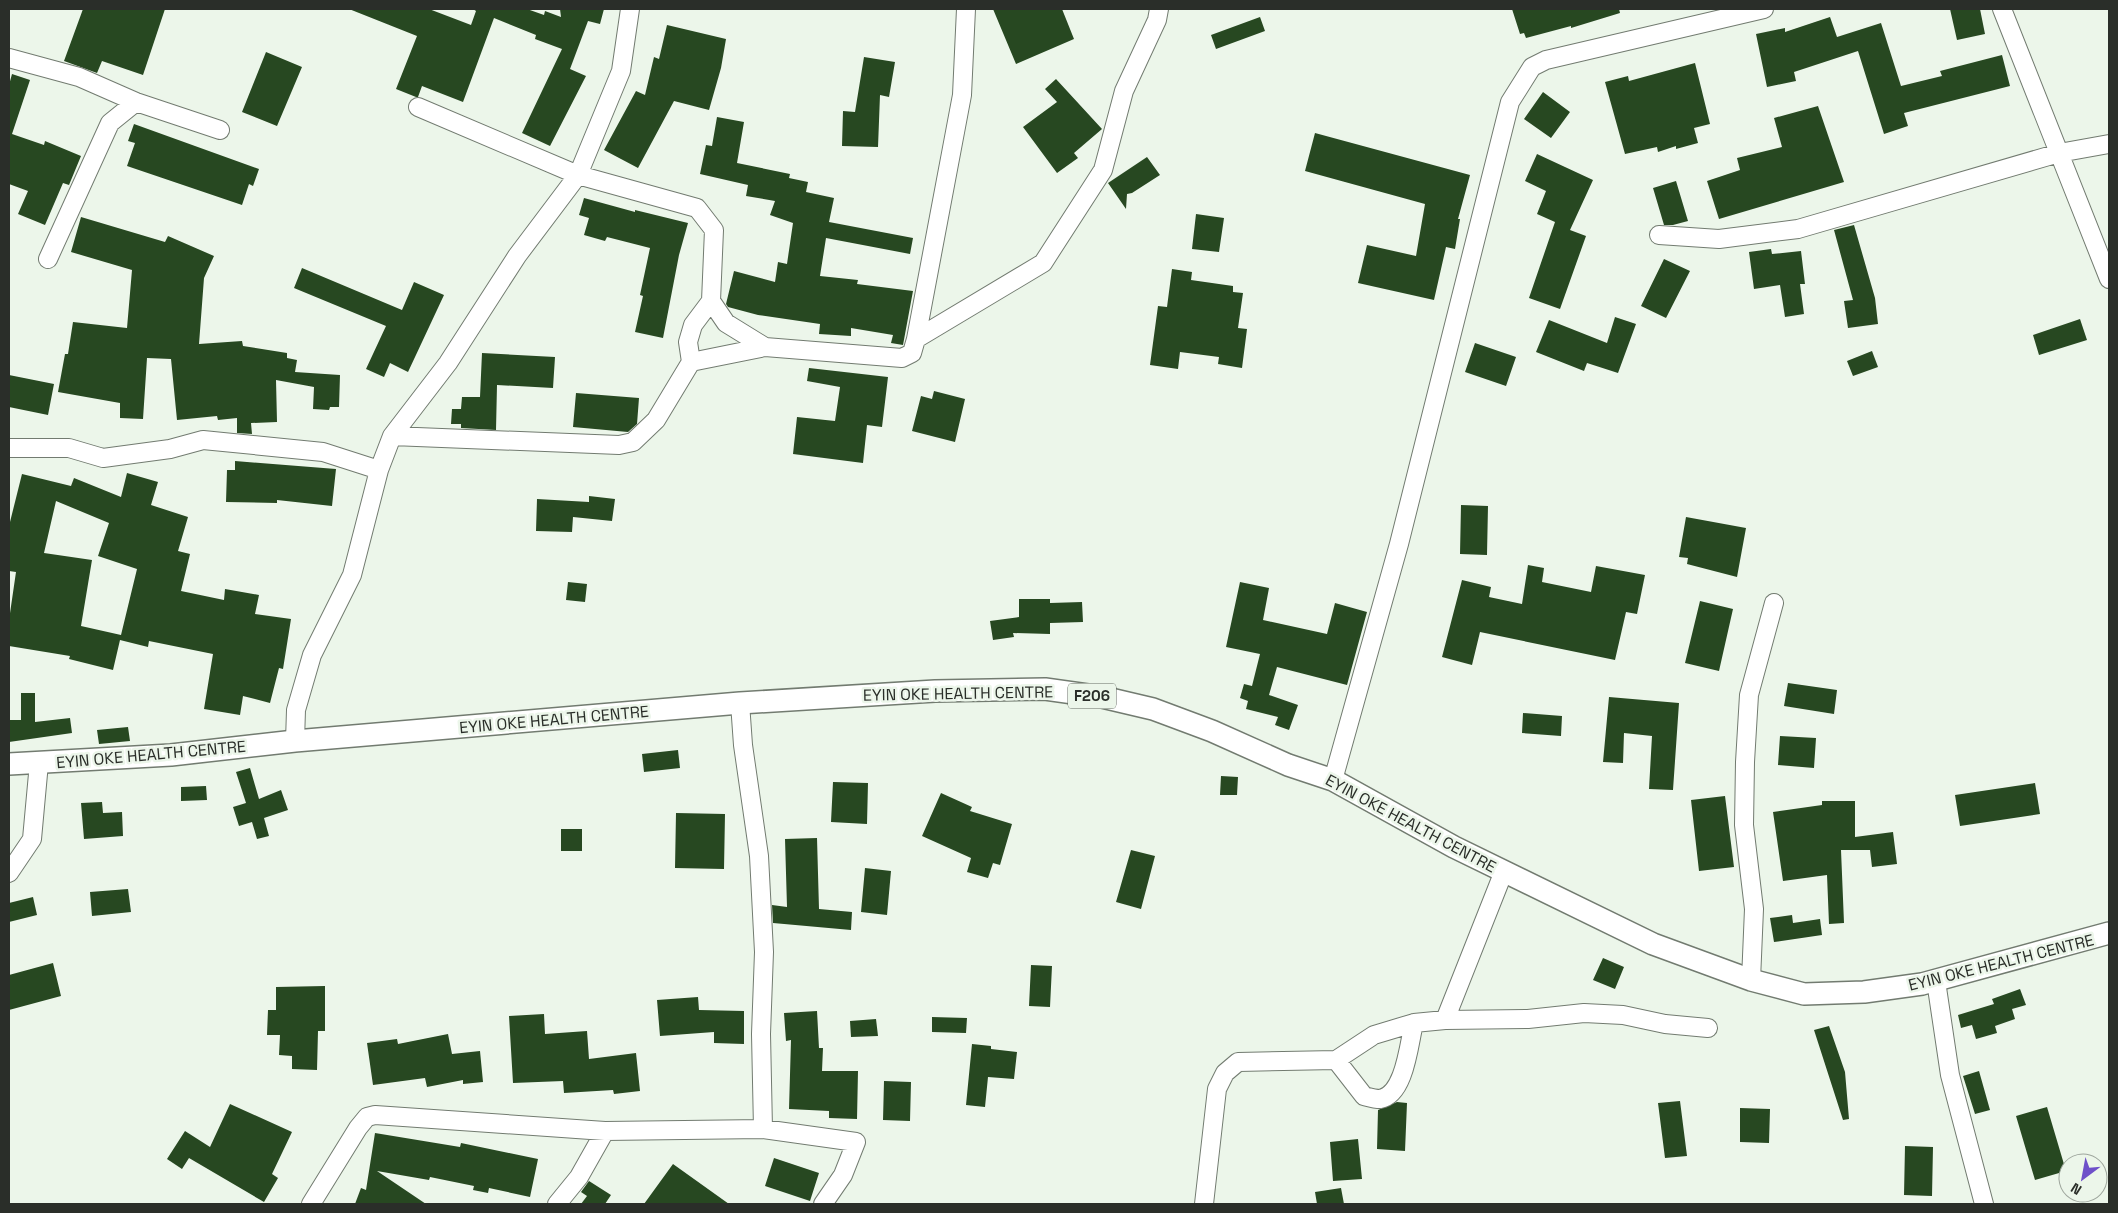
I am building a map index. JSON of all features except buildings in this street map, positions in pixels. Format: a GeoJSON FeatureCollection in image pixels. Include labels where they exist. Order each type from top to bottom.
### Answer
{"type":"FeatureCollection","features":[{"type":"Feature","properties":{"kind":"main road","name":"EYIN OKE HEALTH CENTRE"},"geometry":{"type":"LineString","coordinates":[[9,764],[171,755],[295,741],[740,702],[935,691],[1045,688],[1102,697],[1153,709],[1212,731],[1288,765],[1333,780],[1454,847],[1653,944],[1751,980],[1804,994],[1864,992],[1936,981],[2109,934]]}},
{"type":"Feature","properties":{"kind":"street"},"geometry":{"type":"LineString","coordinates":[[295,741],[296,710],[310,664],[352,575],[379,470],[392,436],[448,363],[517,256],[578,175],[621,71],[630,9]]}},
{"type":"Feature","properties":{"kind":"street"},"geometry":{"type":"LineString","coordinates":[[691,362],[765,347],[902,358],[912,353],[962,94],[966,9]]}},
{"type":"Feature","properties":{"kind":"street"},"geometry":{"type":"LineString","coordinates":[[916,339],[1043,263],[1103,170],[1124,91],[1157,20],[1159,9]]}},
{"type":"Feature","properties":{"kind":"street"},"geometry":{"type":"LineString","coordinates":[[1333,780],[1399,544],[1510,102],[1532,67],[1546,60],[1764,9]]}},
{"type":"Feature","properties":{"kind":"street"},"geometry":{"type":"LineString","coordinates":[[2002,9],[2109,279]]}},
{"type":"Feature","properties":{"kind":"street"},"geometry":{"type":"LineString","coordinates":[[9,58],[79,77],[136,102],[220,130]]}},
{"type":"Feature","properties":{"kind":"street"},"geometry":{"type":"LineString","coordinates":[[48,259],[110,123],[136,102]]}},
{"type":"Feature","properties":{"kind":"street"},"geometry":{"type":"LineString","coordinates":[[392,436],[600,445],[620,445],[633,442],[656,420],[691,362],[688,342],[693,325],[710,301],[714,230],[697,208],[578,175],[418,107]]}},
{"type":"Feature","properties":{"kind":"street"},"geometry":{"type":"LineString","coordinates":[[1659,235],[1719,238],[1798,229],[2059,153],[2109,144]]}},
{"type":"Feature","properties":{"kind":"street"},"geometry":{"type":"LineString","coordinates":[[710,301],[726,323],[765,347]]}},
{"type":"Feature","properties":{"kind":"street"},"geometry":{"type":"LineString","coordinates":[[9,448],[69,448],[103,458],[170,449],[203,440],[323,452],[379,470]]}},
{"type":"Feature","properties":{"kind":"street"},"geometry":{"type":"LineString","coordinates":[[1751,980],[1754,909],[1744,825],[1749,695],[1774,603]]}},
{"type":"Feature","properties":{"kind":"street"},"geometry":{"type":"LineString","coordinates":[[740,702],[743,745],[758,856],[764,952],[761,1034],[763,1129]]}},
{"type":"Feature","properties":{"kind":"street"},"geometry":{"type":"LineString","coordinates":[[9,873],[32,839],[39,763]]}},
{"type":"Feature","properties":{"kind":"street"},"geometry":{"type":"LineString","coordinates":[[1445,1020],[1504,871]]}},
{"type":"Feature","properties":{"kind":"street"},"geometry":{"type":"LineString","coordinates":[[1936,981],[1950,1075],[1984,1204]]}},
{"type":"Feature","properties":{"kind":"street"},"geometry":{"type":"LineString","coordinates":[[1204,1204],[1217,1089],[1224,1073],[1238,1062],[1336,1060],[1374,1035],[1414,1023],[1445,1020],[1528,1019],[1584,1013],[1623,1016],[1665,1024],[1708,1028]]}},
{"type":"Feature","properties":{"kind":"street"},"geometry":{"type":"LineString","coordinates":[[1336,1060],[1364,1096],[1380,1099],[1387,1096],[1400,1083],[1414,1023]]}},
{"type":"Feature","properties":{"kind":"street"},"geometry":{"type":"LineString","coordinates":[[311,1204],[358,1128],[367,1118],[375,1114],[605,1131],[763,1129],[856,1142],[843,1176],[823,1204]]}},
{"type":"Feature","properties":{"kind":"street"},"geometry":{"type":"LineString","coordinates":[[558,1204],[579,1177],[605,1131]]}}]}
